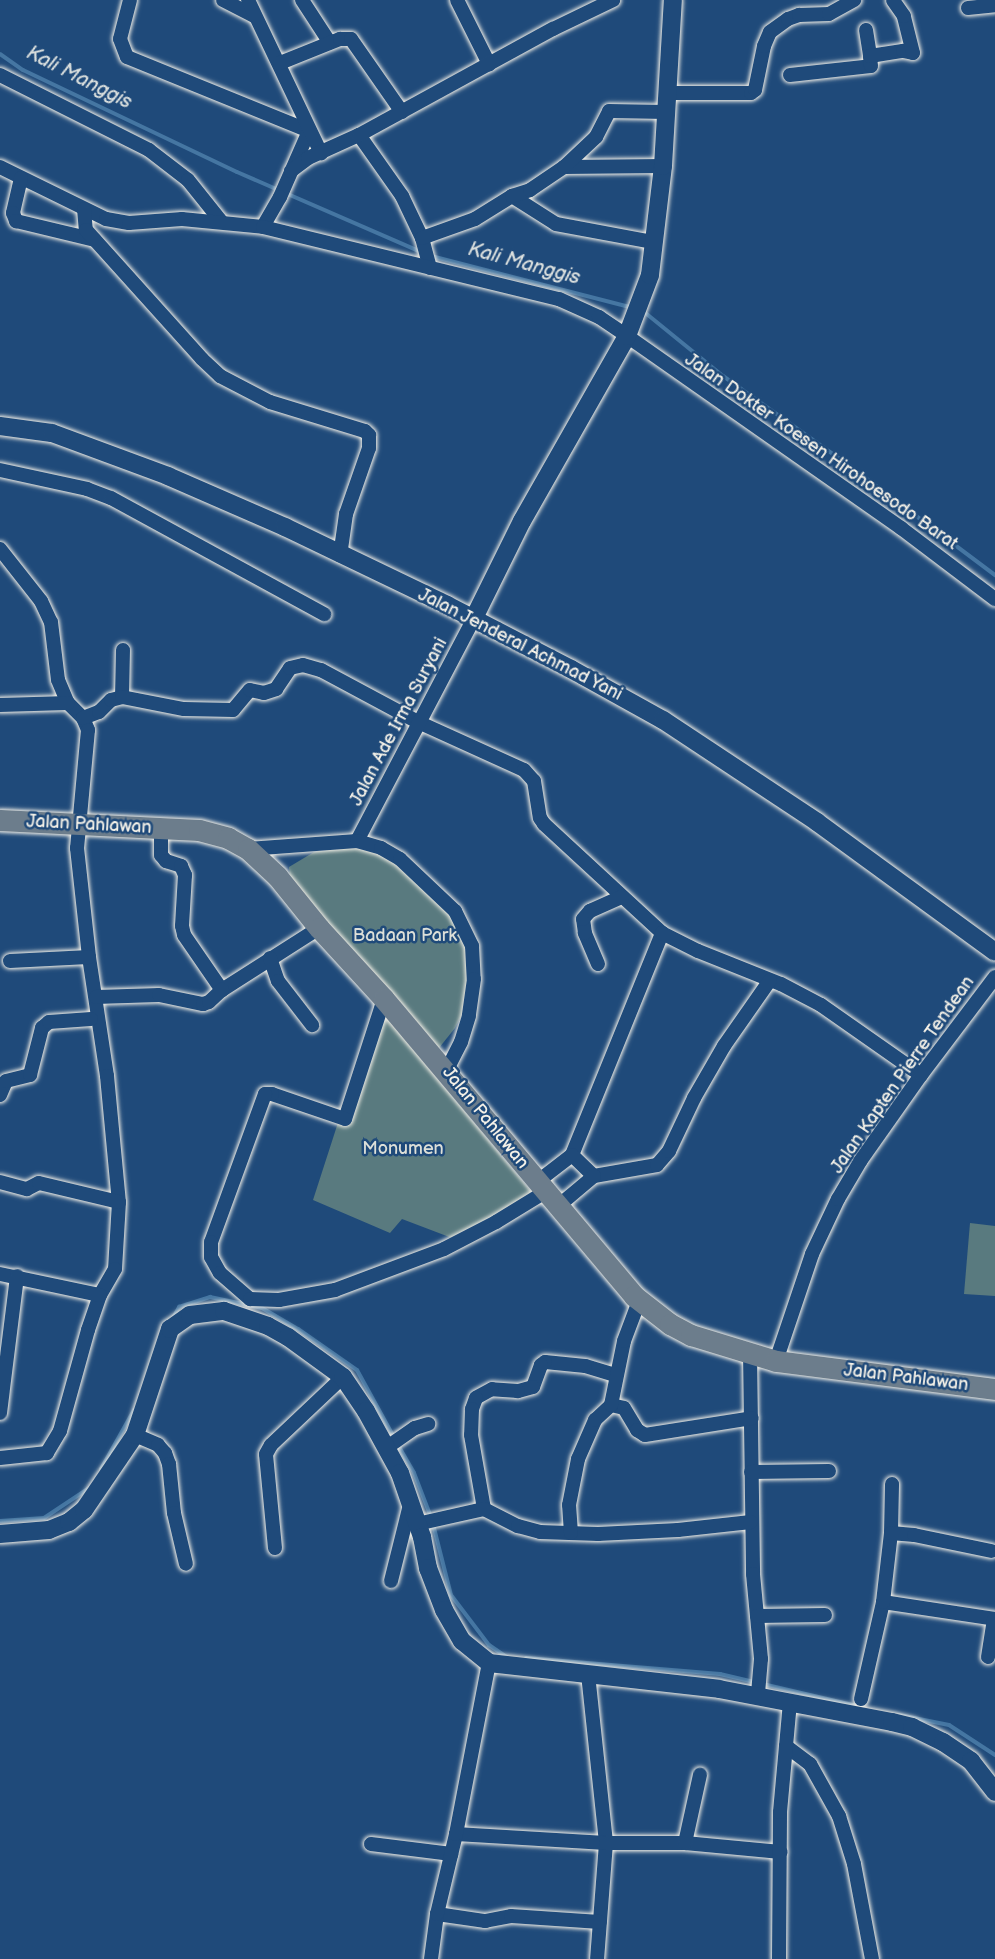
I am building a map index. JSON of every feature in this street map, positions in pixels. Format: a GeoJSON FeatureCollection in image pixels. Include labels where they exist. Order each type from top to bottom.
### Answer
{"type":"FeatureCollection","features":[{"type":"Feature","properties":{"kind":"main road"},"geometry":{"type":"LineString","coordinates":[[473,620],[522,521],[627,336],[650,275],[663,166],[673,0]]}},
{"type":"Feature","properties":{"kind":"main road","name":"Jalan Jenderal Achmad Yani"},"geometry":{"type":"LineString","coordinates":[[0,426],[52,433],[128,459],[285,527],[340,556],[447,605],[663,720],[817,822],[995,952]]}},
{"type":"Feature","properties":{"kind":"main road","name":"Jalan Pahlawan"},"geometry":{"type":"LineString","coordinates":[[0,820],[199,830],[228,838],[248,849],[277,876],[318,928],[384,999],[639,1301],[670,1324],[691,1335],[776,1361],[995,1389]]}},
{"type":"Feature","properties":{"kind":"main road"},"geometry":{"type":"LineString","coordinates":[[0,1534],[50,1530],[69,1522],[84,1510],[135,1436],[170,1329],[178,1322],[198,1312],[224,1311],[251,1305],[268,1326],[288,1337],[343,1377],[366,1411],[388,1447],[400,1473],[410,1505],[425,1522],[429,1568],[444,1610],[462,1641],[489,1663],[758,1694],[790,1703],[874,1718],[920,1731],[943,1742],[971,1761],[995,1792]]}},
{"type":"Feature","properties":{"kind":"street"},"geometry":{"type":"LineString","coordinates":[[130,0],[120,39],[127,57],[309,131]]}},
{"type":"Feature","properties":{"kind":"street"},"geometry":{"type":"LineString","coordinates":[[223,0],[254,16]]}},
{"type":"Feature","properties":{"kind":"street"},"geometry":{"type":"LineString","coordinates":[[248,0],[321,153]]}},
{"type":"Feature","properties":{"kind":"street"},"geometry":{"type":"LineString","coordinates":[[303,0],[330,43]]}},
{"type":"Feature","properties":{"kind":"street"},"geometry":{"type":"LineString","coordinates":[[457,0],[489,64]]}},
{"type":"Feature","properties":{"kind":"street"},"geometry":{"type":"LineString","coordinates":[[291,171],[321,153],[613,0]]}},
{"type":"Feature","properties":{"kind":"street"},"geometry":{"type":"LineString","coordinates":[[870,56],[903,51],[913,53],[904,16],[893,0]]}},
{"type":"Feature","properties":{"kind":"street"},"geometry":{"type":"LineString","coordinates":[[667,93],[751,93],[757,82],[764,46],[770,32],[788,19],[799,15],[829,14],[859,2]]}},
{"type":"Feature","properties":{"kind":"street"},"geometry":{"type":"LineString","coordinates":[[968,9],[995,5]]}},
{"type":"Feature","properties":{"kind":"street"},"geometry":{"type":"LineString","coordinates":[[790,75],[871,66],[866,30]]}},
{"type":"Feature","properties":{"kind":"street"},"geometry":{"type":"LineString","coordinates":[[280,63],[340,39],[354,41],[402,112]]}},
{"type":"Feature","properties":{"kind":"street"},"geometry":{"type":"LineString","coordinates":[[0,75],[149,150],[188,180],[221,221]]}},
{"type":"Feature","properties":{"kind":"street"},"geometry":{"type":"LineString","coordinates":[[359,135],[402,196],[426,254],[475,219],[512,196],[530,190],[564,167],[601,132],[609,111],[666,112]]}},
{"type":"Feature","properties":{"kind":"street"},"geometry":{"type":"LineString","coordinates":[[263,227],[282,192],[309,131]]}},
{"type":"Feature","properties":{"kind":"street"},"geometry":{"type":"LineString","coordinates":[[564,167],[663,166]]}},
{"type":"Feature","properties":{"kind":"street","name":"Jalan Dokter Koesen Hirohoesodo Barat"},"geometry":{"type":"LineString","coordinates":[[0,167],[106,219],[129,223],[182,219],[221,221],[426,254],[560,299],[599,317],[627,336],[901,528],[995,599]]}},
{"type":"Feature","properties":{"kind":"street"},"geometry":{"type":"LineString","coordinates":[[21,177],[13,213],[16,220],[94,240]]}},
{"type":"Feature","properties":{"kind":"street"},"geometry":{"type":"LineString","coordinates":[[512,196],[556,224],[653,242]]}},
{"type":"Feature","properties":{"kind":"street"},"geometry":{"type":"LineString","coordinates":[[84,209],[82,219],[86,230],[94,240],[220,376],[270,402],[365,431],[369,435],[369,448],[346,514],[340,556]]}},
{"type":"Feature","properties":{"kind":"street"},"geometry":{"type":"LineString","coordinates":[[0,471],[87,489],[111,498],[324,614]]}},
{"type":"Feature","properties":{"kind":"street"},"geometry":{"type":"LineString","coordinates":[[0,549],[40,601],[51,622],[58,680],[68,703],[83,718],[88,730],[77,848],[89,957],[107,1076],[119,1202],[117,1262],[100,1295],[60,1431],[47,1453],[0,1458]]}},
{"type":"Feature","properties":{"kind":"street","name":"Jalan Ade Irma Suryani"},"geometry":{"type":"LineString","coordinates":[[357,841],[473,620]]}},
{"type":"Feature","properties":{"kind":"street"},"geometry":{"type":"LineString","coordinates":[[122,697],[123,650]]}},
{"type":"Feature","properties":{"kind":"street"},"geometry":{"type":"LineString","coordinates":[[83,718],[99,712],[111,700],[122,697],[184,709],[233,710],[250,690],[271,693],[290,668],[303,665],[321,670],[418,722],[524,770],[534,781],[540,818],[544,824],[662,933],[821,1005],[921,1075]]}},
{"type":"Feature","properties":{"kind":"street"},"geometry":{"type":"LineString","coordinates":[[0,705],[68,703]]}},
{"type":"Feature","properties":{"kind":"street"},"geometry":{"type":"LineString","coordinates":[[161,828],[161,855],[166,861],[181,866],[185,875],[182,926],[184,935],[222,990]]}},
{"type":"Feature","properties":{"kind":"street"},"geometry":{"type":"LineString","coordinates":[[248,849],[357,841],[381,848],[400,859],[455,911],[472,946],[474,979],[469,1016],[461,1042],[446,1071]]}},
{"type":"Feature","properties":{"kind":"street"},"geometry":{"type":"LineString","coordinates":[[598,964],[585,933],[583,919],[590,910],[622,897]]}},
{"type":"Feature","properties":{"kind":"street"},"geometry":{"type":"LineString","coordinates":[[96,997],[159,995],[203,1004],[318,928]]}},
{"type":"Feature","properties":{"kind":"street"},"geometry":{"type":"LineString","coordinates":[[547,1194],[572,1155],[662,933]]}},
{"type":"Feature","properties":{"kind":"street"},"geometry":{"type":"LineString","coordinates":[[10,961],[89,957]]}},
{"type":"Feature","properties":{"kind":"street"},"geometry":{"type":"LineString","coordinates":[[270,958],[278,981],[312,1025]]}},
{"type":"Feature","properties":{"kind":"street","name":"Jalan Kapten Pierre Tendean"},"geometry":{"type":"LineString","coordinates":[[776,1361],[812,1254],[838,1199],[861,1160],[921,1075],[995,977]]}},
{"type":"Feature","properties":{"kind":"street"},"geometry":{"type":"LineString","coordinates":[[384,999],[345,1119],[272,1094],[265,1094],[210,1242],[211,1257],[215,1265],[251,1305],[335,1290],[444,1249],[547,1194],[594,1176],[657,1165],[669,1151],[694,1098],[724,1046],[770,980]]}},
{"type":"Feature","properties":{"kind":"street"},"geometry":{"type":"LineString","coordinates":[[0,1095],[6,1081],[30,1075],[42,1028],[49,1022],[90,1019]]}},
{"type":"Feature","properties":{"kind":"street"},"geometry":{"type":"LineString","coordinates":[[572,1155],[594,1176]]}},
{"type":"Feature","properties":{"kind":"street"},"geometry":{"type":"LineString","coordinates":[[0,1182],[27,1189],[39,1183],[119,1202]]}},
{"type":"Feature","properties":{"kind":"street"},"geometry":{"type":"LineString","coordinates":[[0,1274],[100,1295]]}},
{"type":"Feature","properties":{"kind":"street"},"geometry":{"type":"LineString","coordinates":[[0,1413],[17,1276]]}},
{"type":"Feature","properties":{"kind":"street"},"geometry":{"type":"LineString","coordinates":[[571,1533],[569,1505],[578,1459],[595,1420],[611,1405],[615,1375],[639,1301]]}},
{"type":"Feature","properties":{"kind":"street"},"geometry":{"type":"LineString","coordinates":[[750,1353],[751,1522],[761,1659],[758,1694]]}},
{"type":"Feature","properties":{"kind":"street"},"geometry":{"type":"LineString","coordinates":[[484,1509],[471,1435],[472,1409],[476,1398],[492,1389],[518,1391],[533,1387],[541,1365],[545,1362],[585,1366],[615,1375]]}},
{"type":"Feature","properties":{"kind":"street"},"geometry":{"type":"LineString","coordinates":[[275,1548],[267,1454],[271,1445],[343,1377]]}},
{"type":"Feature","properties":{"kind":"street"},"geometry":{"type":"LineString","coordinates":[[611,1405],[624,1408],[637,1430],[645,1435],[752,1418]]}},
{"type":"Feature","properties":{"kind":"street"},"geometry":{"type":"LineString","coordinates":[[388,1447],[415,1428],[428,1424]]}},
{"type":"Feature","properties":{"kind":"street"},"geometry":{"type":"LineString","coordinates":[[135,1436],[158,1445],[165,1453],[169,1464],[174,1513],[186,1564]]}},
{"type":"Feature","properties":{"kind":"street"},"geometry":{"type":"LineString","coordinates":[[751,1472],[829,1471]]}},
{"type":"Feature","properties":{"kind":"street"},"geometry":{"type":"LineString","coordinates":[[861,1699],[883,1602],[891,1533],[892,1484]]}},
{"type":"Feature","properties":{"kind":"street"},"geometry":{"type":"LineString","coordinates":[[391,1581],[410,1505]]}},
{"type":"Feature","properties":{"kind":"street"},"geometry":{"type":"LineString","coordinates":[[425,1522],[484,1509],[518,1526],[540,1532],[678,1530],[751,1522]]}},
{"type":"Feature","properties":{"kind":"street"},"geometry":{"type":"LineString","coordinates":[[891,1533],[914,1535],[991,1551]]}},
{"type":"Feature","properties":{"kind":"street"},"geometry":{"type":"LineString","coordinates":[[883,1602],[994,1619],[988,1657]]}},
{"type":"Feature","properties":{"kind":"street"},"geometry":{"type":"LineString","coordinates":[[757,1616],[825,1615]]}},
{"type":"Feature","properties":{"kind":"street"},"geometry":{"type":"LineString","coordinates":[[430,1959],[437,1914],[456,1834],[489,1663]]}},
{"type":"Feature","properties":{"kind":"street"},"geometry":{"type":"LineString","coordinates":[[588,1674],[606,1842],[597,1959]]}},
{"type":"Feature","properties":{"kind":"street"},"geometry":{"type":"LineString","coordinates":[[779,1959],[780,1812],[790,1703]]}},
{"type":"Feature","properties":{"kind":"street"},"geometry":{"type":"LineString","coordinates":[[786,1746],[810,1764],[839,1816],[854,1864],[872,1959]]}},
{"type":"Feature","properties":{"kind":"street"},"geometry":{"type":"LineString","coordinates":[[685,1843],[700,1775]]}},
{"type":"Feature","properties":{"kind":"street"},"geometry":{"type":"LineString","coordinates":[[456,1834],[606,1842],[685,1843],[781,1852]]}},
{"type":"Feature","properties":{"kind":"street"},"geometry":{"type":"LineString","coordinates":[[371,1844],[451,1854]]}},
{"type":"Feature","properties":{"kind":"street"},"geometry":{"type":"LineString","coordinates":[[437,1914],[485,1921],[511,1916],[600,1922]]}},
{"type":"Feature","properties":{"kind":"green space","name":"Badaan Park"},"geometry":{"type":"Polygon","coordinates":[[[344,847],[374,851],[402,866],[452,915],[467,944],[467,1005],[455,1028],[439,1048],[291,886],[289,867],[314,852],[344,847]]]}},
{"type":"Feature","properties":{"kind":"green space","name":"Monumen"},"geometry":{"type":"Polygon","coordinates":[[[376,1005],[534,1195],[452,1238],[402,1219],[390,1233],[313,1200],[376,1005]]]}},
{"type":"Feature","properties":{"kind":"green space"},"geometry":{"type":"Polygon","coordinates":[[[970,1223],[995,1226],[995,1296],[964,1294],[970,1223]]]}},
{"type":"Feature","properties":{"kind":"waterway","name":"Kali Manggis"},"geometry":{"type":"LineString","coordinates":[[0,54],[23,70],[237,172],[421,252]]}},
{"type":"Feature","properties":{"kind":"waterway","name":"Kali Manggis"},"geometry":{"type":"LineString","coordinates":[[431,256],[633,308]]}},
{"type":"Feature","properties":{"kind":"waterway","name":"Kali Manggis"},"geometry":{"type":"LineString","coordinates":[[643,311],[723,376],[851,467],[995,575]]}},
{"type":"Feature","properties":{"kind":"waterway"},"geometry":{"type":"LineString","coordinates":[[173,1318],[179,1307],[210,1297],[262,1308],[298,1329],[357,1370],[395,1439]]}},
{"type":"Feature","properties":{"kind":"waterway"},"geometry":{"type":"LineString","coordinates":[[101,1469],[134,1410]]}},
{"type":"Feature","properties":{"kind":"waterway"},"geometry":{"type":"LineString","coordinates":[[398,1445],[414,1473],[431,1517]]}},
{"type":"Feature","properties":{"kind":"waterway"},"geometry":{"type":"LineString","coordinates":[[0,1521],[44,1518],[92,1486]]}},
{"type":"Feature","properties":{"kind":"waterway"},"geometry":{"type":"LineString","coordinates":[[433,1524],[451,1595],[489,1645],[507,1657]]}},
{"type":"Feature","properties":{"kind":"waterway"},"geometry":{"type":"LineString","coordinates":[[526,1658],[720,1674],[862,1707]]}},
{"type":"Feature","properties":{"kind":"waterway"},"geometry":{"type":"LineString","coordinates":[[899,1715],[949,1725],[995,1755]]}}]}
